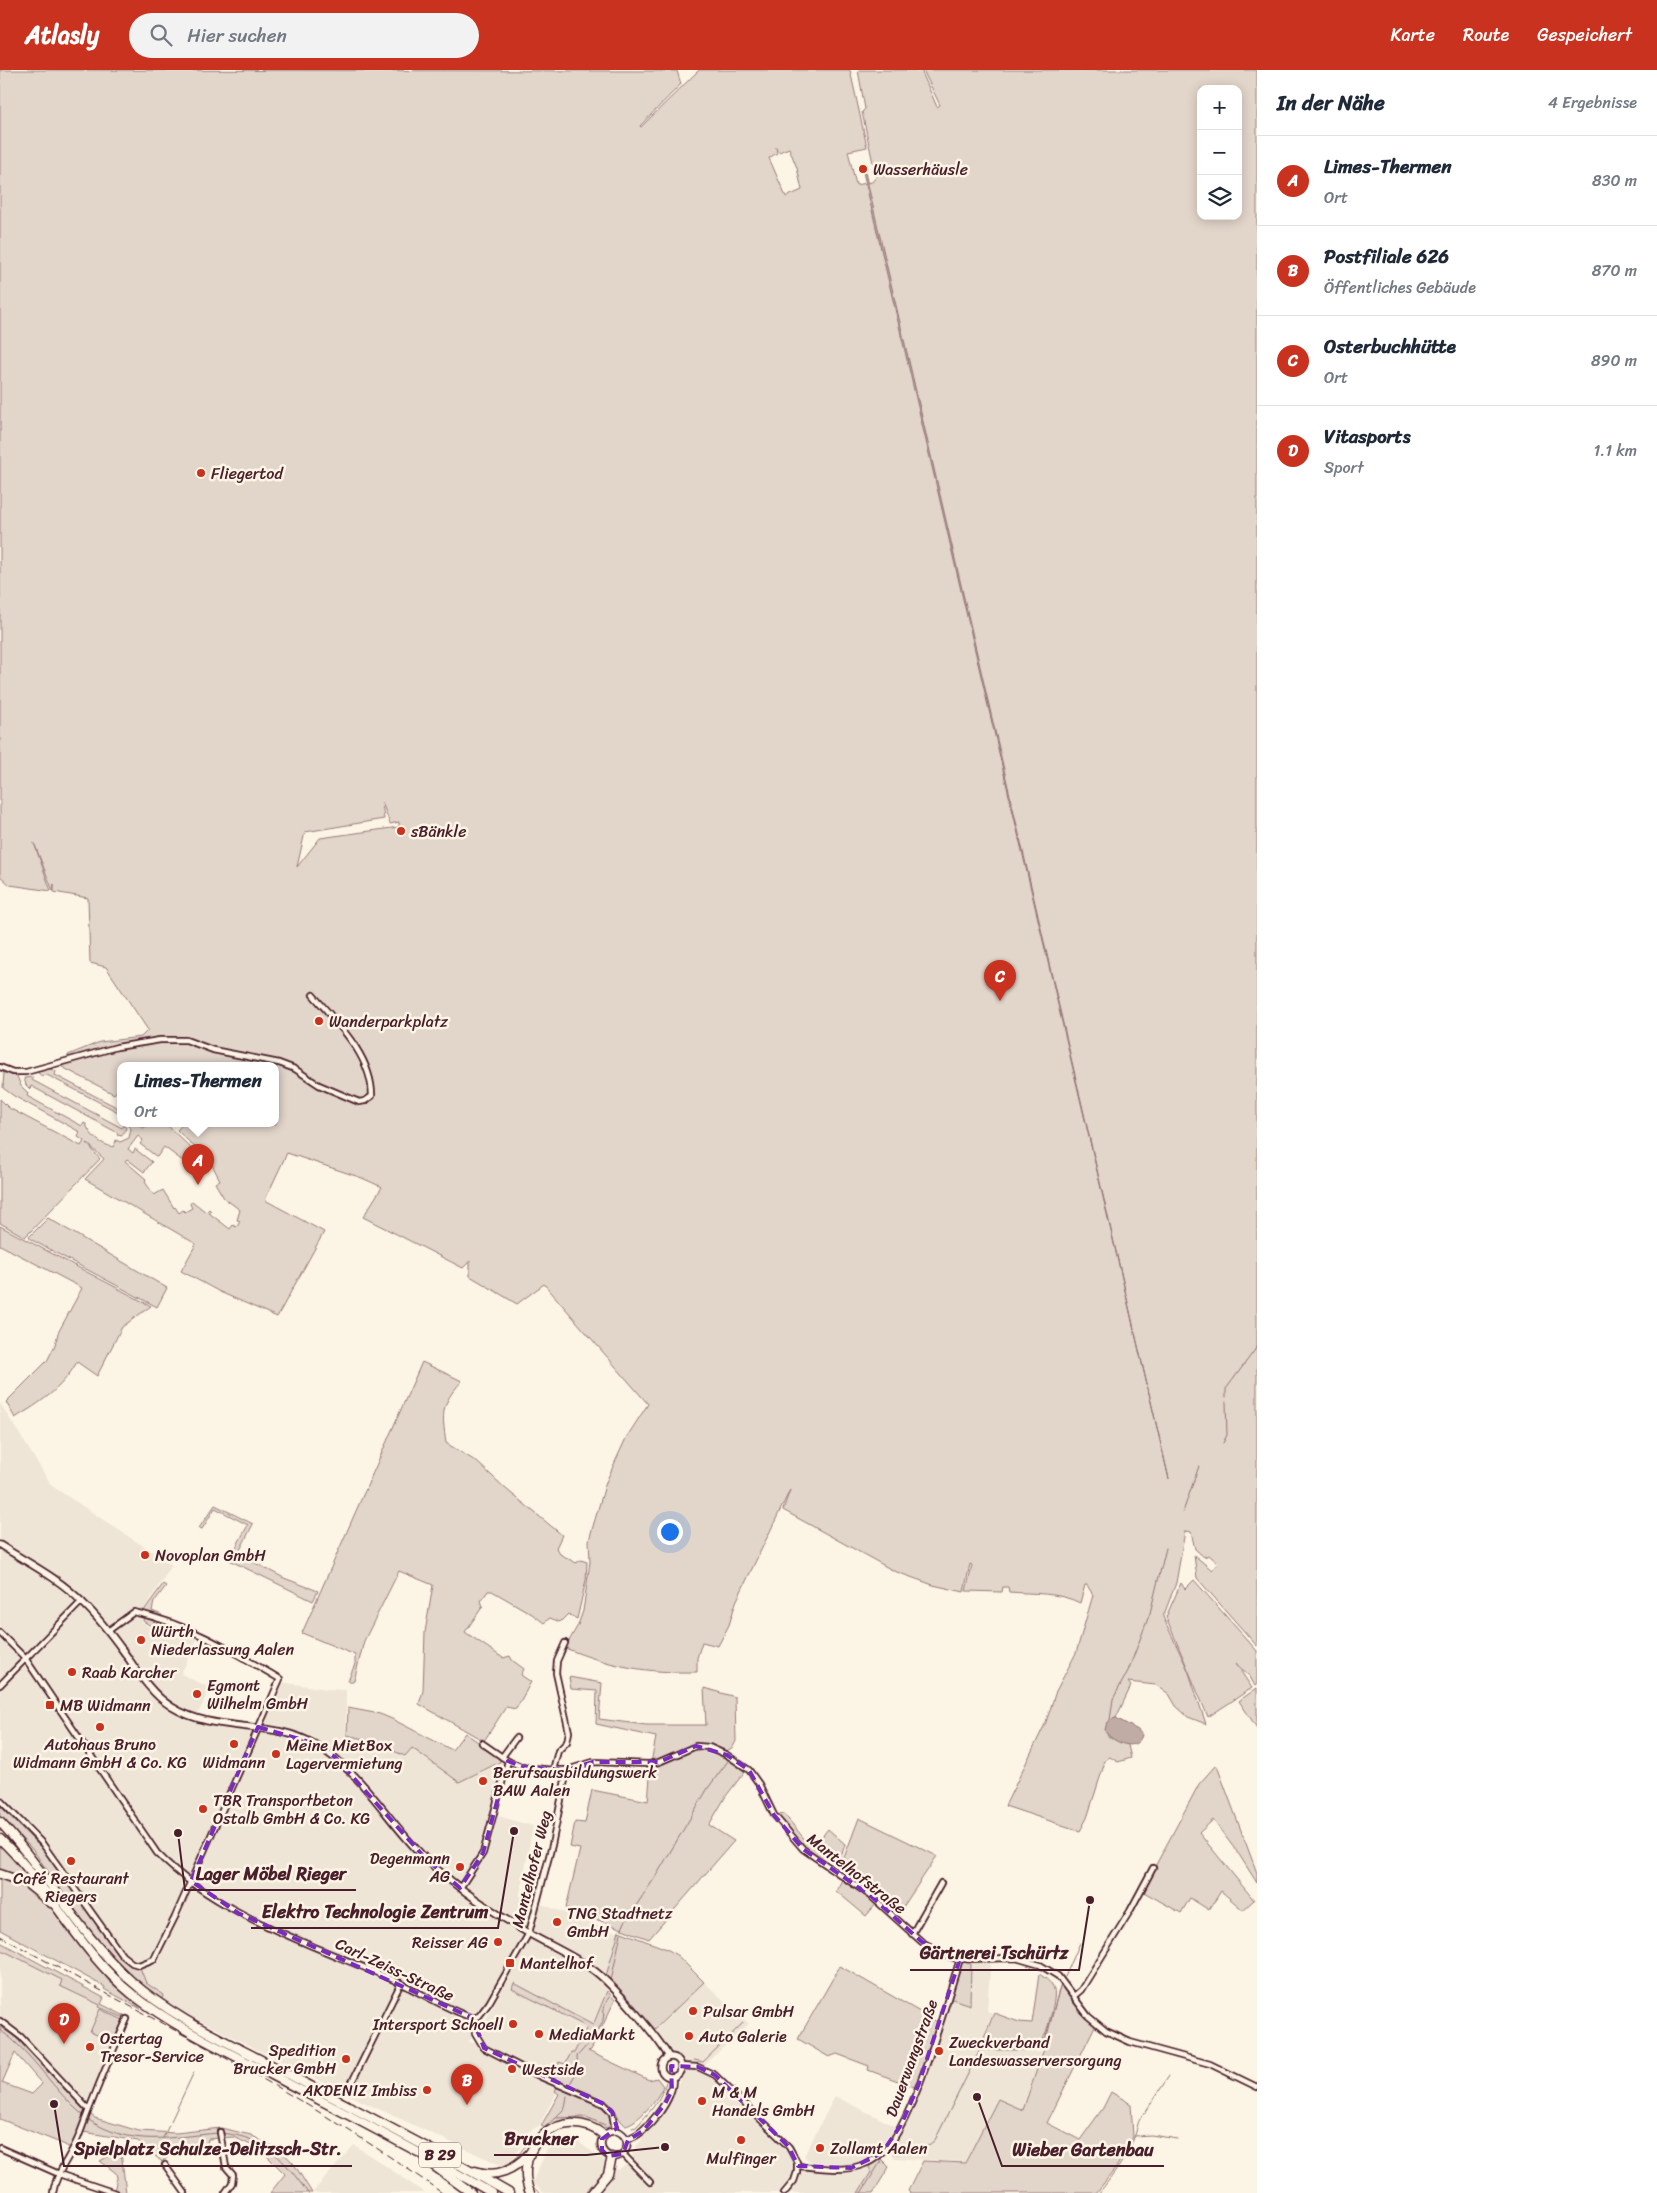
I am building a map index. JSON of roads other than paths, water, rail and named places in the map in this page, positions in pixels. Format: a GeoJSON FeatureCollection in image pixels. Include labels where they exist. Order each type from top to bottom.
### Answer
{"type":"FeatureCollection","features":[{"type":"Feature","properties":{"kind":"highway"},"geometry":{"type":"LineString","coordinates":[[0,1822],[27,1853]]}},
{"type":"Feature","properties":{"kind":"highway","name":"B 29"},"geometry":{"type":"LineString","coordinates":[[0,1829],[27,1853],[108,1957],[130,1980],[164,2006],[509,2193]]}},
{"type":"Feature","properties":{"kind":"highway","name":"B 29"},"geometry":{"type":"LineString","coordinates":[[0,1839],[34,1874],[68,1921],[112,1976],[154,2010],[227,2052],[404,2144],[492,2193]]}},
{"type":"Feature","properties":{"kind":"highway","name":"B 29"},"geometry":{"type":"LineString","coordinates":[[0,1874],[26,1883],[48,1900],[68,1921]]}},
{"type":"Feature","properties":{"kind":"highway"},"geometry":{"type":"LineString","coordinates":[[458,2165],[480,2173],[502,2173],[514,2167],[531,2152],[545,2133],[565,2123],[582,2124],[604,2136]]}},
{"type":"Feature","properties":{"kind":"highway"},"geometry":{"type":"LineString","coordinates":[[404,2144],[470,2193]]}},
{"type":"Feature","properties":{"kind":"highway"},"geometry":{"type":"LineString","coordinates":[[530,2193],[525,2172],[531,2152]]}},
{"type":"Feature","properties":{"kind":"highway"},"geometry":{"type":"LineString","coordinates":[[592,2193],[608,2174],[612,2157]]}},
{"type":"Feature","properties":{"kind":"street"},"geometry":{"type":"LineString","coordinates":[[279,1063],[295,1069],[319,1085],[359,1102],[365,1101],[372,1096],[372,1083],[358,1051],[313,995]]}},
{"type":"Feature","properties":{"kind":"street"},"geometry":{"type":"LineString","coordinates":[[0,1067],[13,1072],[29,1072],[116,1047],[160,1040],[186,1040],[213,1050],[274,1062]]}},
{"type":"Feature","properties":{"kind":"street"},"geometry":{"type":"LineString","coordinates":[[0,1545],[58,1580],[82,1601],[108,1631],[154,1693],[172,1707],[186,1715],[204,1720],[281,1732],[313,1743],[335,1757],[356,1777],[426,1859],[460,1888],[529,1933],[584,1963],[600,1974],[635,2013],[669,2057],[677,2059],[681,2066],[679,2072],[672,2077]]}},
{"type":"Feature","properties":{"kind":"street"},"geometry":{"type":"LineString","coordinates":[[0,1685],[82,1601]]}},
{"type":"Feature","properties":{"kind":"street"},"geometry":{"type":"LineString","coordinates":[[0,1800],[42,1843],[122,1955],[139,1966],[154,1959],[191,1881],[280,1679],[184,1626],[134,1612],[108,1631]]}},
{"type":"Feature","properties":{"kind":"street","name":"Carl-Zeiss-Straße"},"geometry":{"type":"LineString","coordinates":[[0,1633],[26,1658],[157,1853],[168,1864],[238,1913],[401,1983],[473,2018]]}},
{"type":"Feature","properties":{"kind":"street"},"geometry":{"type":"LineString","coordinates":[[553,1770],[558,1751],[567,1742],[569,1732],[556,1673],[557,1661],[565,1642]]}},
{"type":"Feature","properties":{"kind":"street"},"geometry":{"type":"LineString","coordinates":[[502,1757],[516,1738]]}},
{"type":"Feature","properties":{"kind":"street"},"geometry":{"type":"LineString","coordinates":[[482,1742],[508,1761],[523,1766],[566,1770]]}},
{"type":"Feature","properties":{"kind":"street","name":"Mantelhofstraße"},"geometry":{"type":"LineString","coordinates":[[566,1770],[593,1762],[649,1764],[659,1762],[696,1746],[708,1747],[738,1761],[749,1770],[759,1784],[774,1815],[803,1850],[871,1896],[922,1942],[950,1957],[960,1959],[1004,1958],[1028,1961],[1058,1976],[1096,2024],[1115,2036],[1210,2064],[1257,2087]]}},
{"type":"Feature","properties":{"kind":"street"},"geometry":{"type":"LineString","coordinates":[[460,1888],[483,1853],[508,1761]]}},
{"type":"Feature","properties":{"kind":"street","name":"Mantelhofer Weg"},"geometry":{"type":"LineString","coordinates":[[473,2018],[478,2016],[489,2004],[529,1933],[552,1845],[566,1770]]}},
{"type":"Feature","properties":{"kind":"street"},"geometry":{"type":"LineString","coordinates":[[1074,1996],[1081,1990],[1130,1911],[1153,1868]]}},
{"type":"Feature","properties":{"kind":"street"},"geometry":{"type":"LineString","coordinates":[[912,1934],[941,1883]]}},
{"type":"Feature","properties":{"kind":"street","name":"Dauerwangstraße"},"geometry":{"type":"LineString","coordinates":[[798,2166],[858,2166],[882,2153],[888,2147],[901,2125],[918,2086],[960,1959]]}},
{"type":"Feature","properties":{"kind":"street"},"geometry":{"type":"LineString","coordinates":[[350,2086],[401,1983]]}},
{"type":"Feature","properties":{"kind":"street"},"geometry":{"type":"LineString","coordinates":[[473,2018],[475,2033],[484,2048],[541,2077],[604,2104],[612,2112],[615,2130]]}},
{"type":"Feature","properties":{"kind":"street"},"geometry":{"type":"LineString","coordinates":[[53,2193],[60,2174],[81,2132],[82,2123],[127,2019]]}},
{"type":"Feature","properties":{"kind":"street"},"geometry":{"type":"LineString","coordinates":[[0,2021],[21,2037],[87,2111]]}},
{"type":"Feature","properties":{"kind":"street"},"geometry":{"type":"LineString","coordinates":[[669,2057],[662,2064],[662,2070],[666,2075],[672,2077]]}},
{"type":"Feature","properties":{"kind":"street"},"geometry":{"type":"LineString","coordinates":[[681,2066],[698,2067],[715,2075],[789,2147],[798,2166],[796,2176],[784,2193]]}},
{"type":"Feature","properties":{"kind":"street"},"geometry":{"type":"LineString","coordinates":[[627,2139],[643,2131],[665,2104],[672,2090],[672,2077]]}},
{"type":"Feature","properties":{"kind":"street"},"geometry":{"type":"LineString","coordinates":[[615,2130],[622,2133],[627,2139],[627,2147],[623,2154],[612,2157],[602,2150],[601,2142],[604,2136],[615,2130]]}},
{"type":"Feature","properties":{"kind":"street"},"geometry":{"type":"LineString","coordinates":[[220,2134],[226,2167],[233,2175],[232,2183],[225,2193]]}},
{"type":"Feature","properties":{"kind":"street"},"geometry":{"type":"LineString","coordinates":[[0,2148],[60,2174],[115,2193]]}},
{"type":"Feature","properties":{"kind":"street"},"geometry":{"type":"LineString","coordinates":[[623,2154],[650,2182]]}},
{"type":"Feature","properties":{"kind":"street"},"geometry":{"type":"LineString","coordinates":[[164,2165],[185,2193]]}},
{"type":"Feature","properties":{"kind":"waterway"},"geometry":{"type":"LineString","coordinates":[[1226,1397],[1226,1389],[1257,1347]]}},
{"type":"Feature","properties":{"kind":"waterway"},"geometry":{"type":"LineString","coordinates":[[1223,1443],[1227,1435],[1226,1402]]}},
{"type":"Feature","properties":{"kind":"waterway"},"geometry":{"type":"LineString","coordinates":[[1183,1512],[1199,1466]]}},
{"type":"Feature","properties":{"kind":"waterway"},"geometry":{"type":"LineString","coordinates":[[1110,1720],[1113,1699],[1128,1671],[1150,1613],[1166,1548]]}},
{"type":"Feature","properties":{"kind":"waterway"},"geometry":{"type":"LineString","coordinates":[[622,1929],[708,1788],[728,1761]]}},
{"type":"Feature","properties":{"kind":"waterway"},"geometry":{"type":"LineString","coordinates":[[611,1981],[621,1933]]}},
{"type":"Feature","properties":{"kind":"waterway"},"geometry":{"type":"LineString","coordinates":[[1065,1977],[1080,1943]]}},
{"type":"Feature","properties":{"kind":"waterway"},"geometry":{"type":"LineString","coordinates":[[893,2153],[916,2151],[926,2147],[935,2140],[980,2050],[1035,2050],[1043,2046],[1061,1984]]}},
{"type":"Feature","properties":{"kind":"waterway"},"geometry":{"type":"LineString","coordinates":[[568,2087],[578,2070],[577,2056],[592,2039],[602,2023],[605,2006],[609,1997]]}},
{"type":"Feature","properties":{"kind":"waterway"},"geometry":{"type":"LineString","coordinates":[[694,2060],[703,2062],[743,2023]]}},
{"type":"Feature","properties":{"kind":"waterway"},"geometry":{"type":"LineString","coordinates":[[0,2030],[23,2049],[62,2095],[84,2116]]}},
{"type":"Feature","properties":{"kind":"waterway"},"geometry":{"type":"LineString","coordinates":[[171,2121],[194,2072]]}},
{"type":"Feature","properties":{"kind":"waterway"},"geometry":{"type":"LineString","coordinates":[[1099,2193],[1124,2159],[1140,2119],[1169,2076]]}},
{"type":"Feature","properties":{"kind":"waterway"},"geometry":{"type":"LineString","coordinates":[[632,2128],[636,2127],[654,2106],[666,2082]]}},
{"type":"Feature","properties":{"kind":"waterway"},"geometry":{"type":"LineString","coordinates":[[514,2162],[530,2141],[563,2110],[567,2096]]}},
{"type":"Feature","properties":{"kind":"waterway"},"geometry":{"type":"LineString","coordinates":[[555,2118],[586,2117],[605,2125]]}},
{"type":"Feature","properties":{"kind":"waterway"},"geometry":{"type":"LineString","coordinates":[[87,2119],[104,2128],[135,2137],[167,2138],[218,2133]]}},
{"type":"Feature","properties":{"kind":"waterway"},"geometry":{"type":"LineString","coordinates":[[163,2138],[169,2125]]}},
{"type":"Feature","properties":{"kind":"waterway"},"geometry":{"type":"LineString","coordinates":[[222,2133],[238,2136],[263,2145],[282,2160],[308,2193]]}},
{"type":"Feature","properties":{"kind":"waterway"},"geometry":{"type":"LineString","coordinates":[[1135,2136],[1151,2135],[1178,2139]]}},
{"type":"Feature","properties":{"kind":"waterway"},"geometry":{"type":"LineString","coordinates":[[861,2193],[881,2161]]}},
{"type":"Feature","properties":{"kind":"waterway"},"geometry":{"type":"LineString","coordinates":[[536,2190],[540,2193]]}},
{"type":"Feature","properties":{"kind":"railway"},"geometry":{"type":"LineString","coordinates":[[0,1936],[281,2089],[336,2122],[442,2193]]}},
{"type":"Feature","properties":{"kind":"place","name":"Wasserhäusle"},"geometry":{"type":"Point","coordinates":[863,169]}},
{"type":"Feature","properties":{"kind":"place","name":"Fliegertod"},"geometry":{"type":"Point","coordinates":[201,473]}},
{"type":"Feature","properties":{"kind":"place","name":"sBänkle"},"geometry":{"type":"Point","coordinates":[401,831]}},
{"type":"Feature","properties":{"kind":"place","name":"Osterbuchhütte"},"geometry":{"type":"Point","coordinates":[1000,1001]}},
{"type":"Feature","properties":{"kind":"place","name":"Wanderparkplatz"},"geometry":{"type":"Point","coordinates":[319,1021]}},
{"type":"Feature","properties":{"kind":"place","name":"Limes-Thermen"},"geometry":{"type":"Point","coordinates":[198,1185]}},
{"type":"Feature","properties":{"kind":"place","name":"Novoplan GmbH"},"geometry":{"type":"Point","coordinates":[145,1555]}},
{"type":"Feature","properties":{"kind":"place","name":"Würth Niederlassung Aalen"},"geometry":{"type":"Point","coordinates":[141,1640]}},
{"type":"Feature","properties":{"kind":"place","name":"Raab Karcher"},"geometry":{"type":"Point","coordinates":[72,1672]}},
{"type":"Feature","properties":{"kind":"place","name":"Egmont Wilhelm GmbH"},"geometry":{"type":"Point","coordinates":[197,1694]}},
{"type":"Feature","properties":{"kind":"place","name":"MB Widmann"},"geometry":{"type":"Point","coordinates":[50,1705]}},
{"type":"Feature","properties":{"kind":"place","name":"Autohaus Bruno Widmann GmbH & Co. KG"},"geometry":{"type":"Point","coordinates":[100,1727]}},
{"type":"Feature","properties":{"kind":"place","name":"Widmann"},"geometry":{"type":"Point","coordinates":[234,1744]}},
{"type":"Feature","properties":{"kind":"place","name":"Meine MietBox Lagervermietung"},"geometry":{"type":"Point","coordinates":[276,1754]}},
{"type":"Feature","properties":{"kind":"place","name":"Berufsausbildungswerk BAW Aalen"},"geometry":{"type":"Point","coordinates":[483,1781]}},
{"type":"Feature","properties":{"kind":"place","name":"TBR Transportbeton Ostalb GmbH & Co. KG"},"geometry":{"type":"Point","coordinates":[203,1809]}},
{"type":"Feature","properties":{"kind":"place","name":"Elektro Technologie Zentrum"},"geometry":{"type":"Point","coordinates":[514,1831]}},
{"type":"Feature","properties":{"kind":"place","name":"Lager Möbel Rieger"},"geometry":{"type":"Point","coordinates":[178,1833]}},
{"type":"Feature","properties":{"kind":"place","name":"Café Restaurant Riegers"},"geometry":{"type":"Point","coordinates":[71,1861]}},
{"type":"Feature","properties":{"kind":"place","name":"Degenmann AG"},"geometry":{"type":"Point","coordinates":[460,1867]}},
{"type":"Feature","properties":{"kind":"place","name":"Gärtnerei Tschürtz"},"geometry":{"type":"Point","coordinates":[1090,1900]}},
{"type":"Feature","properties":{"kind":"place","name":"TNG Stadtnetz GmbH"},"geometry":{"type":"Point","coordinates":[557,1922]}},
{"type":"Feature","properties":{"kind":"place","name":"Reisser AG"},"geometry":{"type":"Point","coordinates":[498,1942]}},
{"type":"Feature","properties":{"kind":"place","name":"Mantelhof"},"geometry":{"type":"Point","coordinates":[510,1963]}},
{"type":"Feature","properties":{"kind":"place","name":"Pulsar GmbH"},"geometry":{"type":"Point","coordinates":[693,2011]}},
{"type":"Feature","properties":{"kind":"place","name":"Intersport Schoell"},"geometry":{"type":"Point","coordinates":[513,2024]}},
{"type":"Feature","properties":{"kind":"place","name":"MediaMarkt"},"geometry":{"type":"Point","coordinates":[539,2034]}},
{"type":"Feature","properties":{"kind":"place","name":"Auto Galerie"},"geometry":{"type":"Point","coordinates":[689,2036]}},
{"type":"Feature","properties":{"kind":"place","name":"Vitasports"},"geometry":{"type":"Point","coordinates":[64,2044]}},
{"type":"Feature","properties":{"kind":"place","name":"Ostertag Tresor-Service"},"geometry":{"type":"Point","coordinates":[90,2047]}},
{"type":"Feature","properties":{"kind":"place","name":"Zweckverband Landeswasserversorgung"},"geometry":{"type":"Point","coordinates":[939,2051]}},
{"type":"Feature","properties":{"kind":"place","name":"Spedition Brucker GmbH"},"geometry":{"type":"Point","coordinates":[346,2059]}},
{"type":"Feature","properties":{"kind":"place","name":"Westside"},"geometry":{"type":"Point","coordinates":[512,2069]}},
{"type":"Feature","properties":{"kind":"place","name":"AKDENIZ Imbiss"},"geometry":{"type":"Point","coordinates":[427,2090]}},
{"type":"Feature","properties":{"kind":"place","name":"Wieber Gartenbau"},"geometry":{"type":"Point","coordinates":[977,2097]}},
{"type":"Feature","properties":{"kind":"place","name":"M & M Handels GmbH"},"geometry":{"type":"Point","coordinates":[702,2101]}},
{"type":"Feature","properties":{"kind":"place","name":"Spielplatz Schulze-Delitzsch-Str."},"geometry":{"type":"Point","coordinates":[54,2104]}},
{"type":"Feature","properties":{"kind":"place","name":"Postfiliale 626"},"geometry":{"type":"Point","coordinates":[467,2105]}},
{"type":"Feature","properties":{"kind":"place","name":"Mulfinger"},"geometry":{"type":"Point","coordinates":[741,2140]}},
{"type":"Feature","properties":{"kind":"place","name":"Bruckner"},"geometry":{"type":"Point","coordinates":[665,2147]}},
{"type":"Feature","properties":{"kind":"place","name":"Zollamt Aalen"},"geometry":{"type":"Point","coordinates":[820,2148]}}]}
